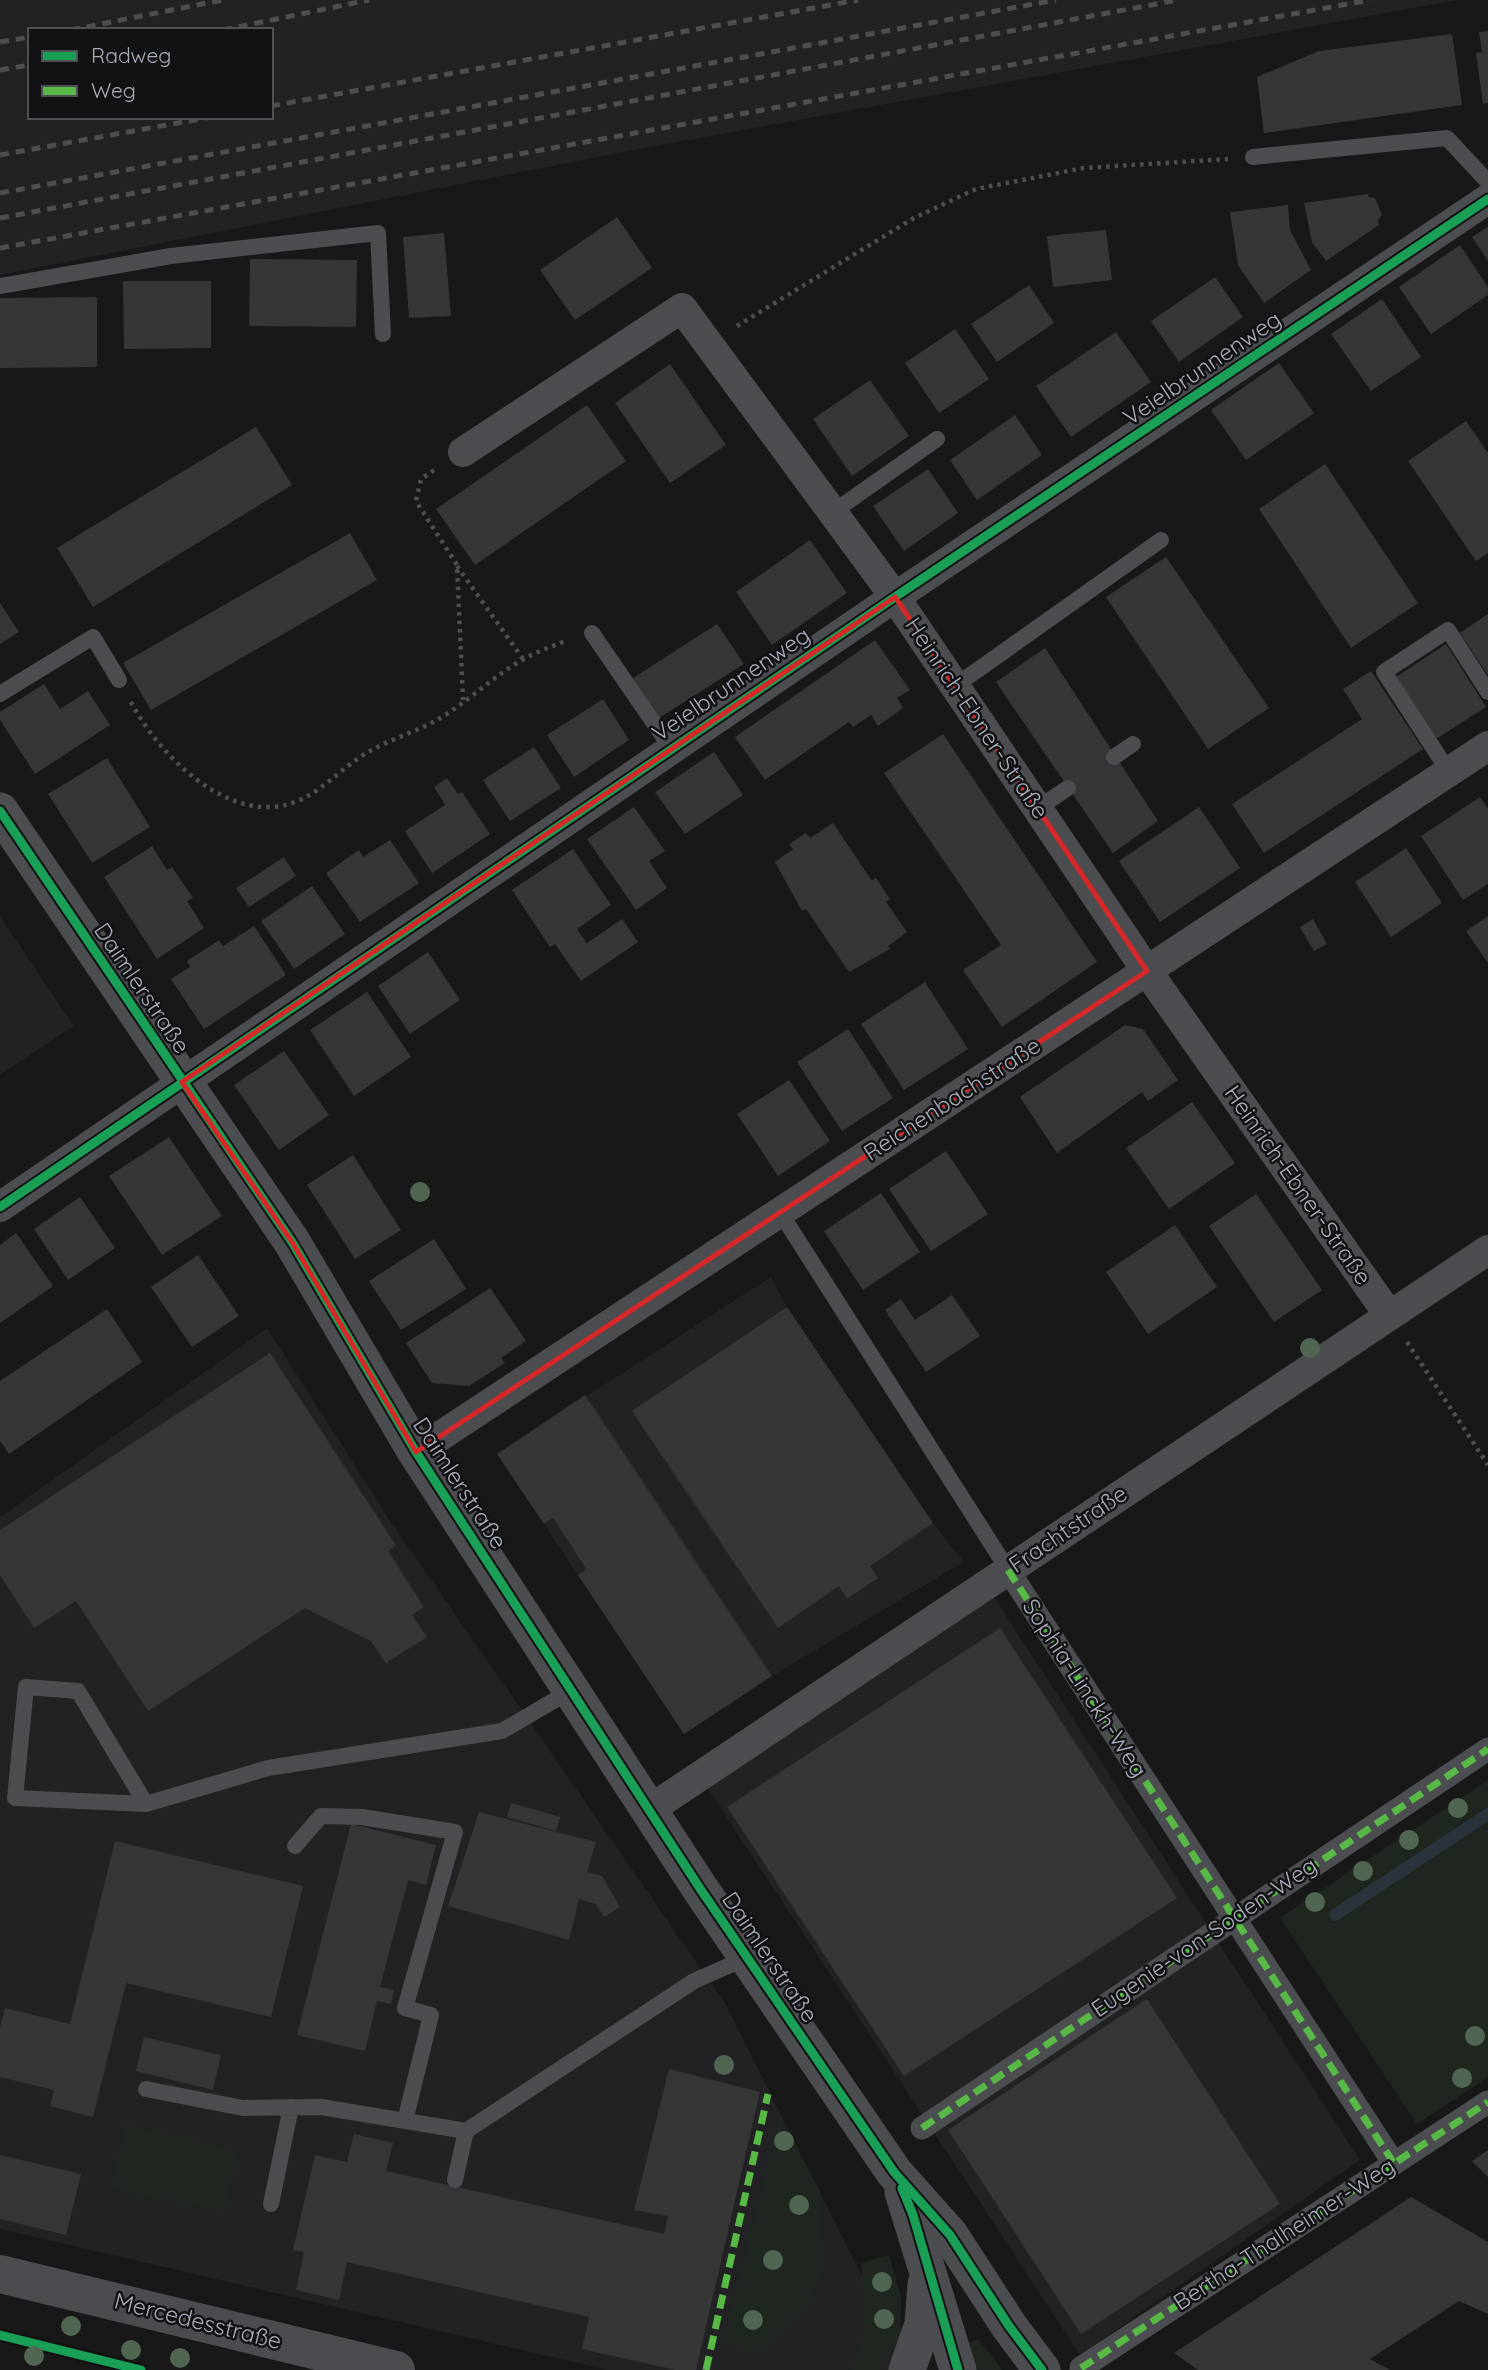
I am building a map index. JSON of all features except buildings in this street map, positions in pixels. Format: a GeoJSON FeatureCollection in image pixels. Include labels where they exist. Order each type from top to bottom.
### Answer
{"type":"FeatureCollection","features":[{"type":"Feature","properties":{"kind":"main road","name":"Mercedesstraße"},"geometry":{"type":"LineString","coordinates":[[0,2274],[396,2370]]}},
{"type":"Feature","properties":{"kind":"street","name":"Veielbrunnenweg"},"geometry":{"type":"LineString","coordinates":[[0,1207],[671,748],[1488,200]]}},
{"type":"Feature","properties":{"kind":"street","name":"Heinrich-Ebner-Straße"},"geometry":{"type":"LineString","coordinates":[[463,452],[682,308],[895,597],[1147,971],[1390,1315]]}},
{"type":"Feature","properties":{"kind":"street","name":"Reichenbachstraße"},"geometry":{"type":"LineString","coordinates":[[416,1452],[1488,746]]}},
{"type":"Feature","properties":{"kind":"street","name":"Daimlerstraße"},"geometry":{"type":"LineString","coordinates":[[0,811],[292,1242],[416,1452],[746,1958],[894,2172],[950,2235],[1009,2326],[1042,2370]]}},
{"type":"Feature","properties":{"kind":"street","name":"Frachtstraße"},"geometry":{"type":"LineString","coordinates":[[649,1810],[1488,1250]]}},
{"type":"Feature","properties":{"kind":"street","name":"Sophia-Linckh-Weg"},"geometry":{"type":"LineString","coordinates":[[1008,1570],[1393,2162]]}},
{"type":"Feature","properties":{"kind":"street","name":"Eugenie-von-Soden-Weg"},"geometry":{"type":"LineString","coordinates":[[922,2128],[1488,1749]]}},
{"type":"Feature","properties":{"kind":"street","name":"Bertha-Thalheimer-Weg"},"geometry":{"type":"LineString","coordinates":[[1081,2368],[1488,2102]]}},
{"type":"Feature","properties":{"kind":"street","name":"Daimlerstraße"},"geometry":{"type":"LineString","coordinates":[[894,2172],[913,2215],[958,2370]]}},
{"type":"Feature","properties":{"kind":"street"},"geometry":{"type":"LineString","coordinates":[[907,2370],[923,2324],[928,2266]]}},
{"type":"Feature","properties":{"kind":"lane"},"geometry":{"type":"LineString","coordinates":[[1253,157],[1447,138],[1488,182]]}},
{"type":"Feature","properties":{"kind":"lane"},"geometry":{"type":"LineString","coordinates":[[0,286],[172,256],[378,233],[383,334]]}},
{"type":"Feature","properties":{"kind":"lane"},"geometry":{"type":"LineString","coordinates":[[833,512],[937,439]]}},
{"type":"Feature","properties":{"kind":"lane"},"geometry":{"type":"LineString","coordinates":[[955,685],[1161,540]]}},
{"type":"Feature","properties":{"kind":"lane"},"geometry":{"type":"LineString","coordinates":[[1449,772],[1384,672],[1448,630],[1488,692]]}},
{"type":"Feature","properties":{"kind":"lane"},"geometry":{"type":"LineString","coordinates":[[592,634],[671,748]]}},
{"type":"Feature","properties":{"kind":"lane"},"geometry":{"type":"LineString","coordinates":[[0,694],[93,637],[119,680]]}},
{"type":"Feature","properties":{"kind":"lane"},"geometry":{"type":"LineString","coordinates":[[1114,757],[1133,744]]}},
{"type":"Feature","properties":{"kind":"lane"},"geometry":{"type":"LineString","coordinates":[[1038,808],[1068,788]]}},
{"type":"Feature","properties":{"kind":"lane","name":"Sophia-Linckh-Weg"},"geometry":{"type":"LineString","coordinates":[[780,1212],[1008,1570]]}},
{"type":"Feature","properties":{"kind":"lane"},"geometry":{"type":"LineString","coordinates":[[146,1804],[78,1691],[26,1687],[15,1798],[146,1804],[268,1768],[502,1731],[572,1690]]}},
{"type":"Feature","properties":{"kind":"lane"},"geometry":{"type":"LineString","coordinates":[[295,1846],[321,1816],[362,1817],[455,1832],[405,2008],[431,2015],[405,2121]]}},
{"type":"Feature","properties":{"kind":"lane"},"geometry":{"type":"LineString","coordinates":[[146,2089],[243,2108],[321,2107],[466,2131],[694,1982],[746,1958]]}},
{"type":"Feature","properties":{"kind":"lane"},"geometry":{"type":"LineString","coordinates":[[271,2204],[291,2107]]}},
{"type":"Feature","properties":{"kind":"lane"},"geometry":{"type":"LineString","coordinates":[[455,2180],[466,2131]]}},
{"type":"Feature","properties":{"kind":"path"},"geometry":{"type":"LineString","coordinates":[[709,343],[914,218],[976,189],[1084,168],[1253,157]]}},
{"type":"Feature","properties":{"kind":"path"},"geometry":{"type":"LineString","coordinates":[[463,452],[421,479],[416,501],[523,659]]}},
{"type":"Feature","properties":{"kind":"path"},"geometry":{"type":"LineString","coordinates":[[457,565],[463,701]]}},
{"type":"Feature","properties":{"kind":"path"},"geometry":{"type":"LineString","coordinates":[[119,680],[144,727],[172,761],[220,794],[258,807],[293,803],[327,785],[371,750],[437,720],[523,659],[577,635],[592,634]]}},
{"type":"Feature","properties":{"kind":"path"},"geometry":{"type":"LineString","coordinates":[[1390,1315],[1488,1465]]}},
{"type":"Feature","properties":{"kind":"highlighted area"},"geometry":{"type":"Polygon","coordinates":[[[895,597],[1147,971],[416,1452],[292,1242],[182,1082],[895,597]]]}},
{"type":"Feature","properties":{"kind":"shaded area"},"geometry":{"type":"Polygon","coordinates":[[[0,0],[1457,0],[628,151],[0,275],[0,0]]]}},
{"type":"Feature","properties":{"kind":"shaded area"},"geometry":{"type":"Polygon","coordinates":[[[0,917],[74,1026],[0,1075],[0,917]]]}},
{"type":"Feature","properties":{"kind":"shaded area"},"geometry":{"type":"Polygon","coordinates":[[[771,1277],[787,1307],[933,1523],[964,1562],[772,1676],[684,1734],[497,1454],[771,1277]]]}},
{"type":"Feature","properties":{"kind":"shaded area"},"geometry":{"type":"Polygon","coordinates":[[[267,1328],[389,1519],[726,2005],[909,2370],[608,2370],[0,2229],[0,1517],[267,1328]]]}},
{"type":"Feature","properties":{"kind":"shaded area"},"geometry":{"type":"Polygon","coordinates":[[[992,1594],[1360,2160],[1080,2355],[707,1787],[992,1594]]]}},
{"type":"Feature","properties":{"kind":"shaded area"},"geometry":{"type":"Polygon","coordinates":[[[1488,1780],[1488,2077],[1417,2124],[1280,1918],[1488,1780]]]}},
{"type":"Feature","properties":{"kind":"shaded area"},"geometry":{"type":"Polygon","coordinates":[[[779,2116],[820,2191],[824,2269],[807,2308],[760,2355],[723,2341],[779,2116]]]}},
{"type":"Feature","properties":{"kind":"shaded area"},"geometry":{"type":"Polygon","coordinates":[[[125,2125],[237,2152],[226,2211],[111,2189],[125,2125]]]}},
{"type":"Feature","properties":{"kind":"shaded area"},"geometry":{"type":"Polygon","coordinates":[[[889,2255],[901,2296],[900,2337],[879,2370],[852,2370],[865,2326],[861,2263],[889,2255]]]}},
{"type":"Feature","properties":{"kind":"shaded area"},"geometry":{"type":"Polygon","coordinates":[[[978,2339],[1002,2370],[977,2370],[969,2343],[978,2339]]]}},
{"type":"Feature","properties":{"kind":"waterway"},"geometry":{"type":"LineString","coordinates":[[1335,1915],[1488,1814]]}},
{"type":"Feature","properties":{"kind":"railway"},"geometry":{"type":"LineString","coordinates":[[81,28],[222,0]]}},
{"type":"Feature","properties":{"kind":"railway"},"geometry":{"type":"LineString","coordinates":[[233,28],[369,0]]}},
{"type":"Feature","properties":{"kind":"railway"},"geometry":{"type":"LineString","coordinates":[[273,106],[858,0]]}},
{"type":"Feature","properties":{"kind":"railway"},"geometry":{"type":"LineString","coordinates":[[0,193],[1056,0]]}},
{"type":"Feature","properties":{"kind":"railway"},"geometry":{"type":"LineString","coordinates":[[0,218],[1178,0]]}},
{"type":"Feature","properties":{"kind":"railway"},"geometry":{"type":"LineString","coordinates":[[0,248],[1370,0]]}},
{"type":"Feature","properties":{"kind":"railway"},"geometry":{"type":"LineString","coordinates":[[0,42],[28,37]]}},
{"type":"Feature","properties":{"kind":"railway"},"geometry":{"type":"LineString","coordinates":[[0,70],[28,65]]}},
{"type":"Feature","properties":{"kind":"railway"},"geometry":{"type":"LineString","coordinates":[[0,155],[200,119]]}},
{"type":"Feature","properties":{"kind":"marked path"},"geometry":{"type":"LineString","coordinates":[[1008,1570],[1393,2162]]}},
{"type":"Feature","properties":{"kind":"marked path"},"geometry":{"type":"LineString","coordinates":[[922,2128],[1488,1749]]}},
{"type":"Feature","properties":{"kind":"marked path"},"geometry":{"type":"LineString","coordinates":[[706,2370],[768,2094]]}},
{"type":"Feature","properties":{"kind":"marked path"},"geometry":{"type":"LineString","coordinates":[[1081,2368],[1488,2102]]}},
{"type":"Feature","properties":{"kind":"cycle path"},"geometry":{"type":"LineString","coordinates":[[0,1207],[895,597],[1488,199]]}},
{"type":"Feature","properties":{"kind":"cycle path"},"geometry":{"type":"LineString","coordinates":[[0,811],[292,1242],[416,1452],[701,1890],[894,2172],[950,2235],[1009,2326],[1042,2370]]}},
{"type":"Feature","properties":{"kind":"cycle path"},"geometry":{"type":"LineString","coordinates":[[902,2188],[913,2215],[958,2370]]}},
{"type":"Feature","properties":{"kind":"cycle path"},"geometry":{"type":"LineString","coordinates":[[0,2335],[141,2370]]}}]}
